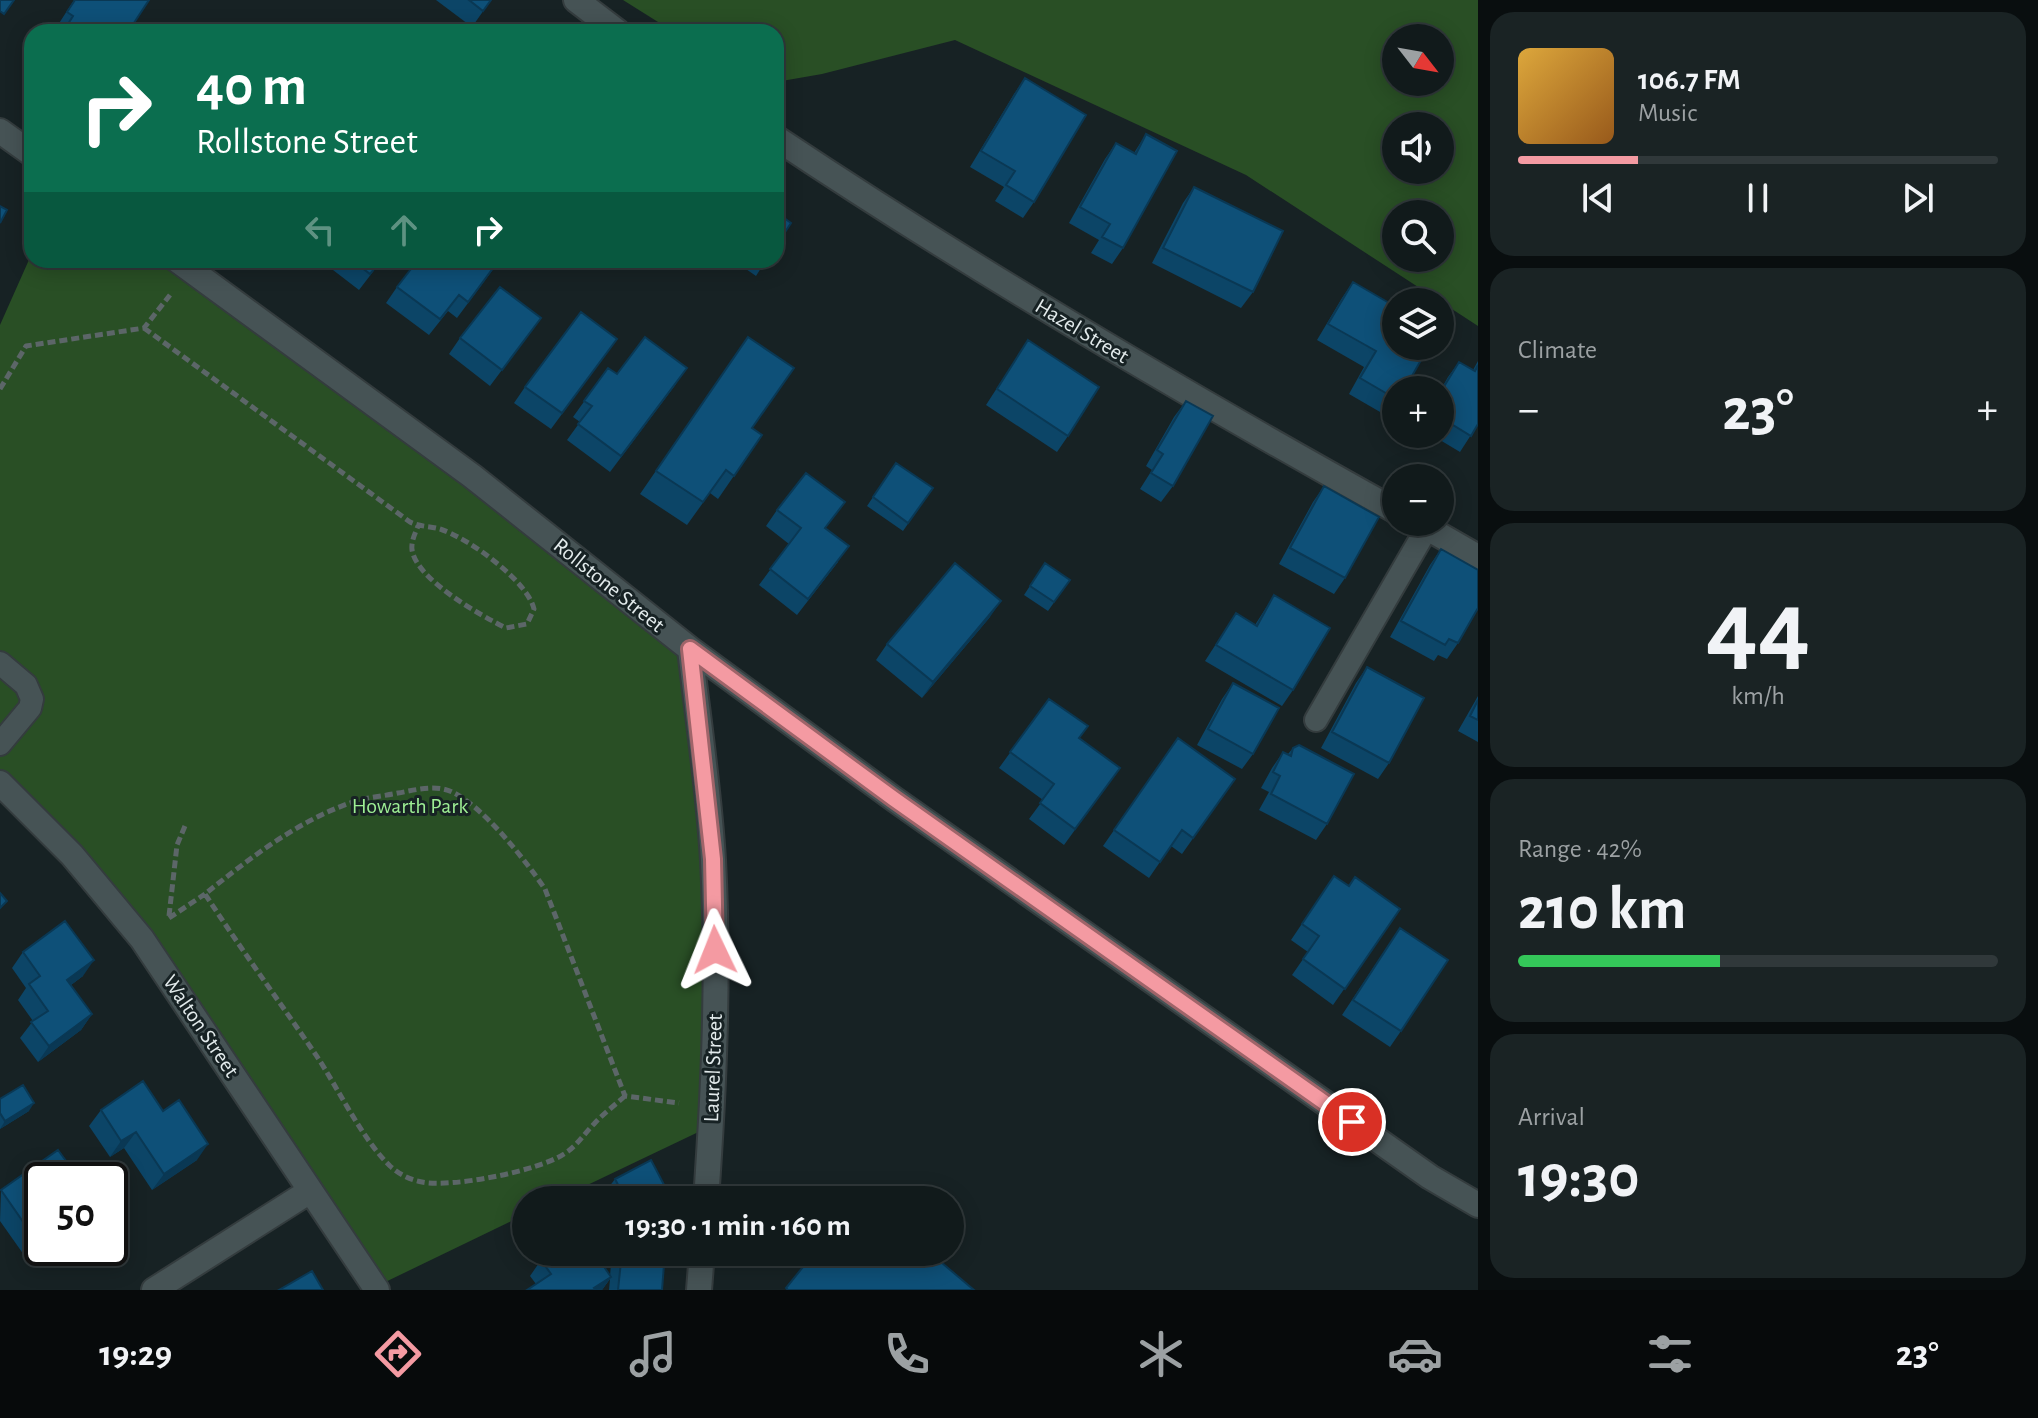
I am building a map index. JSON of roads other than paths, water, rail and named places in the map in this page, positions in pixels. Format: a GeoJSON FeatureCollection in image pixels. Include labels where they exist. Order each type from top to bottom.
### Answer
{"type":"FeatureCollection","features":[{"type":"Feature","properties":{"kind":"main road"},"geometry":{"type":"LineString","coordinates":[[576,0],[608,24]]}},
{"type":"Feature","properties":{"kind":"main road"},"geometry":{"type":"LineString","coordinates":[[0,131],[24,148]]}},
{"type":"Feature","properties":{"kind":"main road","name":"Hazel Street"},"geometry":{"type":"LineString","coordinates":[[784,143],[1024,296],[1245,428],[1382,503]]}},
{"type":"Feature","properties":{"kind":"main road","name":"Rollstone Street"},"geometry":{"type":"LineString","coordinates":[[188,268],[472,476],[690,649],[894,799],[1430,1177],[1478,1205]]}},
{"type":"Feature","properties":{"kind":"main road"},"geometry":{"type":"LineString","coordinates":[[1441,536],[1478,557]]}},
{"type":"Feature","properties":{"kind":"main road","name":"Laurel Street"},"geometry":{"type":"LineString","coordinates":[[690,649],[713,859],[716,980],[714,1083],[707,1186]]}},
{"type":"Feature","properties":{"kind":"main road","name":"Walton Street"},"geometry":{"type":"LineString","coordinates":[[0,783],[72,855],[142,939],[377,1290]]}},
{"type":"Feature","properties":{"kind":"main road"},"geometry":{"type":"LineString","coordinates":[[154,1290],[310,1191]]}},
{"type":"Feature","properties":{"kind":"main road"},"geometry":{"type":"LineString","coordinates":[[699,1290],[701,1266]]}},
{"type":"Feature","properties":{"kind":"lane"},"geometry":{"type":"LineString","coordinates":[[1316,720],[1416,536]]}},
{"type":"Feature","properties":{"kind":"lane"},"geometry":{"type":"LineString","coordinates":[[0,663],[26,685],[32,699],[30,708],[0,744]]}},
{"type":"Feature","properties":{"kind":"park label","name":"Howarth Park"},"geometry":{"type":"Point","coordinates":[410,806]}}]}
